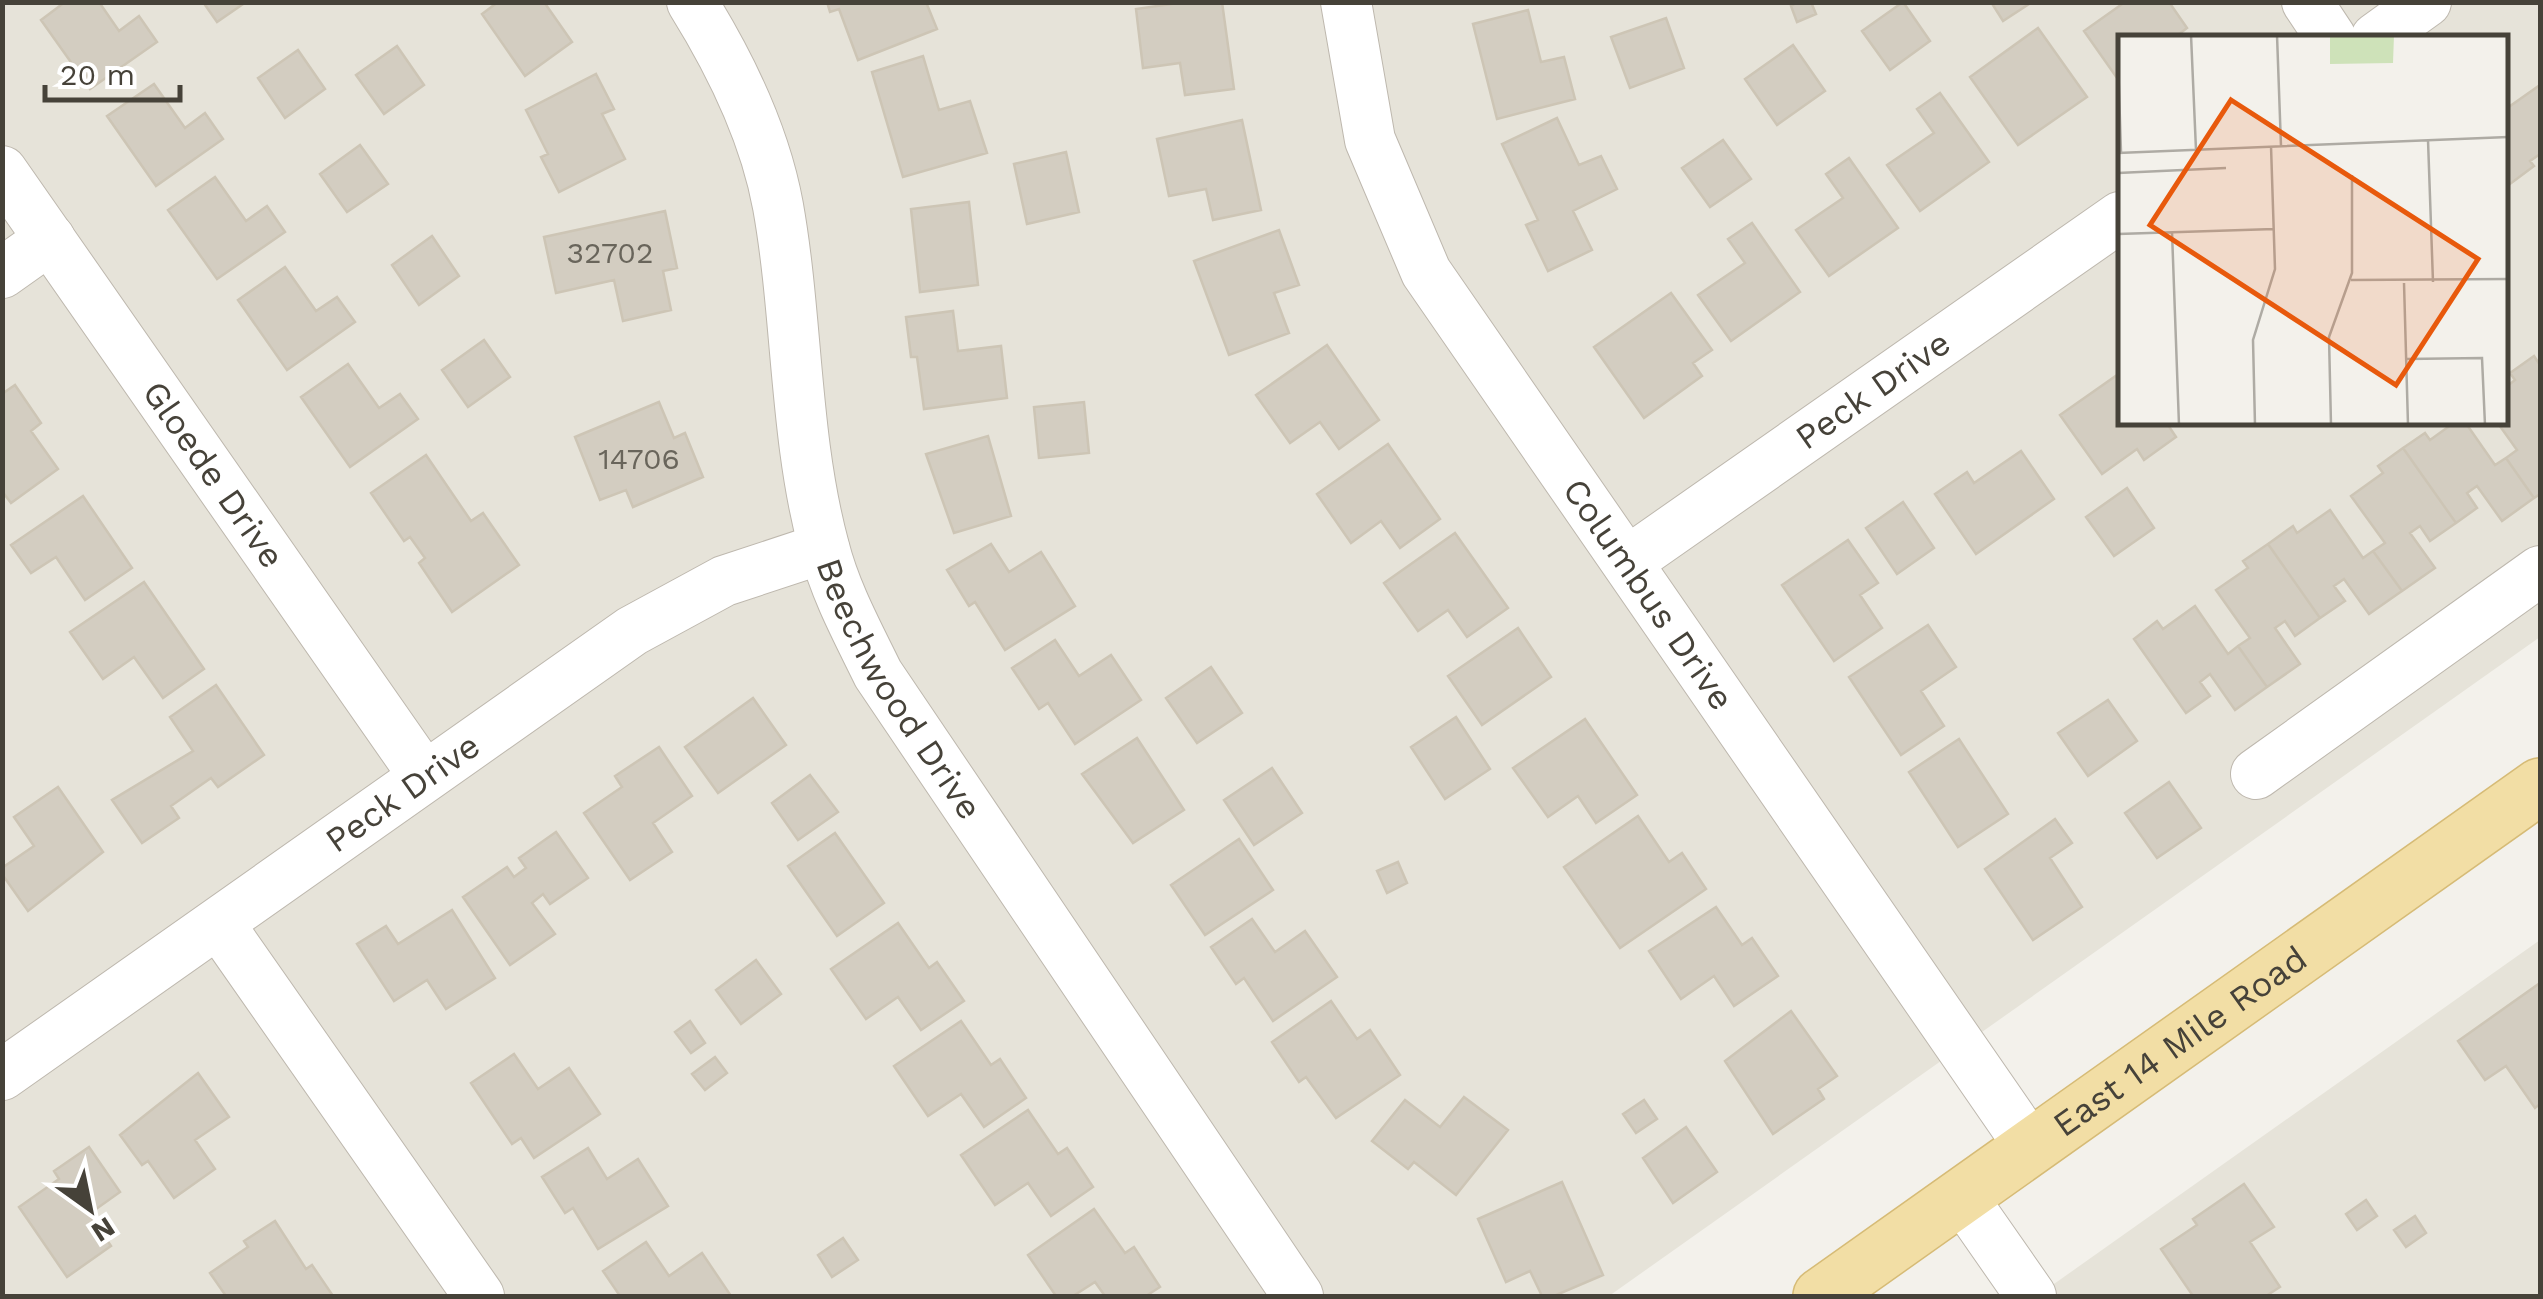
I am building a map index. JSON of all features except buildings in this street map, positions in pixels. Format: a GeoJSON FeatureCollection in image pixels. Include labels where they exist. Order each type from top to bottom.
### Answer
{"type":"FeatureCollection","features":[{"type":"Feature","properties":{"kind":"main road","name":"East 14 Mile Road"},"geometry":{"type":"LineString","coordinates":[[1822,1296],[2540,786]]}},
{"type":"Feature","properties":{"kind":"street","name":"Beechwood Drive"},"geometry":{"type":"LineString","coordinates":[[692,2],[714,37],[753,123],[777,202],[824,548],[847,610],[878,674],[1298,1296]]}},
{"type":"Feature","properties":{"kind":"street","name":"Columbus Drive"},"geometry":{"type":"LineString","coordinates":[[1346,2],[1370,140],[1426,272],[2032,1148]]}},
{"type":"Feature","properties":{"kind":"street"},"geometry":{"type":"LineString","coordinates":[[2307,2],[2330,35]]}},
{"type":"Feature","properties":{"kind":"street"},"geometry":{"type":"LineString","coordinates":[[2380,35],[2426,2]]}},
{"type":"Feature","properties":{"kind":"street","name":"Gloede Drive"},"geometry":{"type":"LineString","coordinates":[[2,171],[424,776]]}},
{"type":"Feature","properties":{"kind":"street","name":"Peck Drive"},"geometry":{"type":"LineString","coordinates":[[1626,562],[2118,217]]}},
{"type":"Feature","properties":{"kind":"street"},"geometry":{"type":"LineString","coordinates":[[2,273],[50,239]]}},
{"type":"Feature","properties":{"kind":"street","name":"Peck Drive"},"geometry":{"type":"LineString","coordinates":[[2,1075],[632,631],[724,581],[824,548]]}},
{"type":"Feature","properties":{"kind":"street"},"geometry":{"type":"LineString","coordinates":[[2256,774],[2540,570]]}},
{"type":"Feature","properties":{"kind":"street"},"geometry":{"type":"LineString","coordinates":[[219,924],[479,1296]]}},
{"type":"Feature","properties":{"kind":"street"},"geometry":{"type":"LineString","coordinates":[[1962,1197],[2032,1296]]}},
{"type":"Feature","properties":{"kind":"shaded area"},"geometry":{"type":"Polygon","coordinates":[[[3,3],[2540,3],[2540,637],[1609,1296],[3,1296],[3,3]]]}},
{"type":"Feature","properties":{"kind":"shaded area"},"geometry":{"type":"Polygon","coordinates":[[[2540,940],[2540,1296],[2037,1296],[2540,940]]]}}]}
